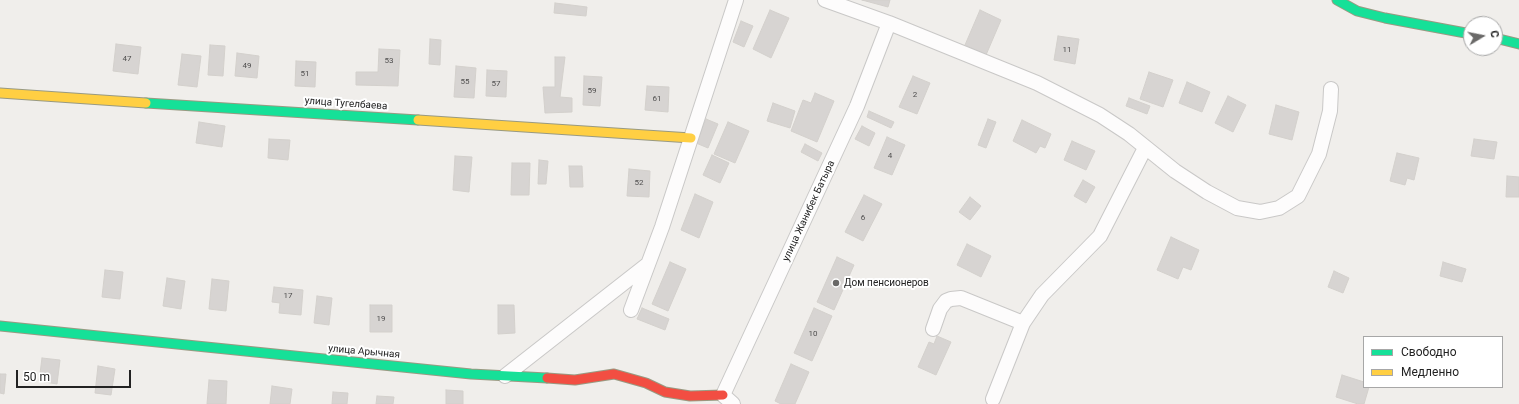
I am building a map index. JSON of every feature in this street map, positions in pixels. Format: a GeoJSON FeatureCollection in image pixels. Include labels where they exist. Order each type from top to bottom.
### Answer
{"type":"FeatureCollection","features":[{"type":"Feature","properties":{"kind":"street"},"geometry":{"type":"LineString","coordinates":[[631,310],[662,227],[736,0]]}},
{"type":"Feature","properties":{"kind":"street"},"geometry":{"type":"LineString","coordinates":[[825,0],[888,23],[1037,83],[1100,116],[1129,134],[1175,171],[1207,192],[1237,208],[1260,212],[1279,208],[1298,196],[1319,154],[1330,111],[1331,89]]}},
{"type":"Feature","properties":{"kind":"street"},"geometry":{"type":"LineString","coordinates":[[1337,0],[1358,11],[1385,18],[1463,33]]}},
{"type":"Feature","properties":{"kind":"street","name":"улица Жанибек Батыра"},"geometry":{"type":"LineString","coordinates":[[728,400],[857,106],[888,23]]}},
{"type":"Feature","properties":{"kind":"street"},"geometry":{"type":"LineString","coordinates":[[1503,40],[1519,44]]}},
{"type":"Feature","properties":{"kind":"street","name":"улица Тугелбаева"},"geometry":{"type":"LineString","coordinates":[[0,93],[691,138]]}},
{"type":"Feature","properties":{"kind":"street"},"geometry":{"type":"LineString","coordinates":[[993,399],[1023,323],[1042,295],[1100,236],[1146,148]]}},
{"type":"Feature","properties":{"kind":"street"},"geometry":{"type":"LineString","coordinates":[[504,376],[648,264]]}},
{"type":"Feature","properties":{"kind":"street"},"geometry":{"type":"LineString","coordinates":[[933,329],[940,309],[946,301],[961,298],[1023,323]]}},
{"type":"Feature","properties":{"kind":"street","name":"улица Арычная"},"geometry":{"type":"LineString","coordinates":[[0,326],[180,343],[315,359],[504,376],[575,380],[614,374],[646,383],[665,392],[728,400]]}},
{"type":"Feature","properties":{"kind":"building"},"geometry":{"type":"Polygon","coordinates":[[[862,0],[890,0],[888,7],[862,0]]]}},
{"type":"Feature","properties":{"kind":"building"},"geometry":{"type":"Polygon","coordinates":[[[555,3],[587,7],[586,16],[554,13],[555,3]]]}},
{"type":"Feature","properties":{"kind":"building"},"geometry":{"type":"Polygon","coordinates":[[[770,10],[789,18],[771,58],[753,49],[770,10]]]}},
{"type":"Feature","properties":{"kind":"building"},"geometry":{"type":"Polygon","coordinates":[[[980,10],[1001,20],[986,55],[965,45],[980,10]]]}},
{"type":"Feature","properties":{"kind":"building"},"geometry":{"type":"Polygon","coordinates":[[[741,21],[753,26],[744,47],[733,42],[741,21]]]}},
{"type":"Feature","properties":{"kind":"building"},"geometry":{"type":"Polygon","coordinates":[[[1058,36],[1079,39],[1075,64],[1054,60],[1058,36]]]}},
{"type":"Feature","properties":{"kind":"building"},"geometry":{"type":"Polygon","coordinates":[[[430,39],[441,40],[440,65],[429,64],[430,39]]]}},
{"type":"Feature","properties":{"kind":"building"},"geometry":{"type":"Polygon","coordinates":[[[116,44],[141,47],[138,74],[113,71],[116,44]]]}},
{"type":"Feature","properties":{"kind":"building"},"geometry":{"type":"Polygon","coordinates":[[[210,45],[225,46],[223,76],[208,75],[210,45]]]}},
{"type":"Feature","properties":{"kind":"building"},"geometry":{"type":"Polygon","coordinates":[[[379,49],[400,50],[398,86],[356,85],[356,72],[378,72],[379,49]]]}},
{"type":"Feature","properties":{"kind":"building"},"geometry":{"type":"Polygon","coordinates":[[[237,53],[259,56],[257,78],[235,76],[237,53]]]}},
{"type":"Feature","properties":{"kind":"building"},"geometry":{"type":"Polygon","coordinates":[[[182,54],[201,56],[197,87],[178,85],[182,54]]]}},
{"type":"Feature","properties":{"kind":"building"},"geometry":{"type":"Polygon","coordinates":[[[555,57],[565,57],[560,97],[572,98],[572,112],[545,113],[543,87],[555,87],[555,57]]]}},
{"type":"Feature","properties":{"kind":"building"},"geometry":{"type":"Polygon","coordinates":[[[296,61],[316,62],[315,87],[295,86],[296,61]]]}},
{"type":"Feature","properties":{"kind":"building"},"geometry":{"type":"Polygon","coordinates":[[[456,66],[476,68],[474,98],[454,97],[456,66]]]}},
{"type":"Feature","properties":{"kind":"building"},"geometry":{"type":"Polygon","coordinates":[[[487,70],[507,71],[506,97],[486,96],[487,70]]]}},
{"type":"Feature","properties":{"kind":"building"},"geometry":{"type":"Polygon","coordinates":[[[1149,72],[1173,80],[1163,107],[1140,99],[1149,72]]]}},
{"type":"Feature","properties":{"kind":"building"},"geometry":{"type":"Polygon","coordinates":[[[584,76],[602,77],[600,106],[583,105],[584,76]]]}},
{"type":"Feature","properties":{"kind":"building"},"geometry":{"type":"Polygon","coordinates":[[[913,76],[930,83],[917,114],[899,107],[913,76]]]}},
{"type":"Feature","properties":{"kind":"building"},"geometry":{"type":"Polygon","coordinates":[[[1187,82],[1210,92],[1202,112],[1179,103],[1187,82]]]}},
{"type":"Feature","properties":{"kind":"building"},"geometry":{"type":"Polygon","coordinates":[[[647,86],[669,87],[668,112],[645,110],[647,86]]]}},
{"type":"Feature","properties":{"kind":"building"},"geometry":{"type":"Polygon","coordinates":[[[815,93],[834,101],[817,142],[791,131],[803,100],[811,103],[815,93]]]}},
{"type":"Feature","properties":{"kind":"building"},"geometry":{"type":"Polygon","coordinates":[[[1228,96],[1246,105],[1233,132],[1215,123],[1228,96]]]}},
{"type":"Feature","properties":{"kind":"building"},"geometry":{"type":"Polygon","coordinates":[[[1129,98],[1150,106],[1147,114],[1126,106],[1129,98]]]}},
{"type":"Feature","properties":{"kind":"building"},"geometry":{"type":"Polygon","coordinates":[[[773,103],[795,111],[790,128],[767,121],[773,103]]]}},
{"type":"Feature","properties":{"kind":"building"},"geometry":{"type":"Polygon","coordinates":[[[1276,105],[1299,112],[1292,140],[1269,134],[1276,105]]]}},
{"type":"Feature","properties":{"kind":"building"},"geometry":{"type":"Polygon","coordinates":[[[869,111],[894,122],[891,128],[867,117],[869,111]]]}},
{"type":"Feature","properties":{"kind":"building"},"geometry":{"type":"Polygon","coordinates":[[[706,119],[718,124],[708,148],[696,143],[706,119]]]}},
{"type":"Feature","properties":{"kind":"building"},"geometry":{"type":"Polygon","coordinates":[[[988,119],[996,122],[986,148],[978,145],[988,119]]]}},
{"type":"Feature","properties":{"kind":"building"},"geometry":{"type":"Polygon","coordinates":[[[1022,120],[1051,134],[1045,148],[1040,146],[1036,153],[1013,141],[1022,120]]]}},
{"type":"Feature","properties":{"kind":"building"},"geometry":{"type":"Polygon","coordinates":[[[199,122],[225,126],[222,147],[196,143],[199,122]]]}},
{"type":"Feature","properties":{"kind":"building"},"geometry":{"type":"Polygon","coordinates":[[[728,122],[749,131],[735,163],[714,154],[728,122]]]}},
{"type":"Feature","properties":{"kind":"building"},"geometry":{"type":"Polygon","coordinates":[[[862,126],[875,133],[869,146],[855,139],[862,126]]]}},
{"type":"Feature","properties":{"kind":"building"},"geometry":{"type":"Polygon","coordinates":[[[887,137],[905,145],[892,175],[874,168],[887,137]]]}},
{"type":"Feature","properties":{"kind":"building"},"geometry":{"type":"Polygon","coordinates":[[[269,139],[290,140],[288,160],[268,158],[269,139]]]}},
{"type":"Feature","properties":{"kind":"building"},"geometry":{"type":"Polygon","coordinates":[[[1474,139],[1497,142],[1494,159],[1471,156],[1474,139]]]}},
{"type":"Feature","properties":{"kind":"building"},"geometry":{"type":"Polygon","coordinates":[[[1072,141],[1095,151],[1086,170],[1064,160],[1072,141]]]}},
{"type":"Feature","properties":{"kind":"building"},"geometry":{"type":"Polygon","coordinates":[[[805,144],[822,153],[818,161],[801,152],[805,144]]]}},
{"type":"Feature","properties":{"kind":"building"},"geometry":{"type":"Polygon","coordinates":[[[1397,153],[1419,158],[1414,180],[1407,178],[1405,185],[1390,181],[1397,153]]]}},
{"type":"Feature","properties":{"kind":"building"},"geometry":{"type":"Polygon","coordinates":[[[712,155],[729,163],[720,183],[703,175],[712,155]]]}},
{"type":"Feature","properties":{"kind":"building"},"geometry":{"type":"Polygon","coordinates":[[[455,156],[472,157],[469,192],[453,190],[455,156]]]}},
{"type":"Feature","properties":{"kind":"building"},"geometry":{"type":"Polygon","coordinates":[[[539,160],[548,161],[546,184],[538,184],[539,160]]]}},
{"type":"Feature","properties":{"kind":"building"},"geometry":{"type":"Polygon","coordinates":[[[512,163],[530,163],[529,195],[511,195],[512,163]]]}},
{"type":"Feature","properties":{"kind":"building"},"geometry":{"type":"Polygon","coordinates":[[[569,166],[582,166],[583,187],[570,187],[569,166]]]}},
{"type":"Feature","properties":{"kind":"building"},"geometry":{"type":"Polygon","coordinates":[[[629,169],[650,171],[649,197],[627,196],[629,169]]]}},
{"type":"Feature","properties":{"kind":"building"},"geometry":{"type":"Polygon","coordinates":[[[1507,176],[1519,177],[1519,197],[1506,197],[1507,176]]]}},
{"type":"Feature","properties":{"kind":"building"},"geometry":{"type":"Polygon","coordinates":[[[1083,180],[1095,187],[1086,203],[1074,196],[1083,180]]]}},
{"type":"Feature","properties":{"kind":"building"},"geometry":{"type":"Polygon","coordinates":[[[695,194],[713,202],[699,238],[681,230],[695,194]]]}},
{"type":"Feature","properties":{"kind":"building"},"geometry":{"type":"Polygon","coordinates":[[[864,195],[882,204],[863,241],[845,232],[864,195]]]}},
{"type":"Feature","properties":{"kind":"building"},"geometry":{"type":"Polygon","coordinates":[[[970,197],[981,206],[970,220],[959,212],[970,197]]]}},
{"type":"Feature","properties":{"kind":"building"},"geometry":{"type":"Polygon","coordinates":[[[1171,237],[1199,250],[1191,270],[1183,267],[1178,279],[1157,270],[1171,237]]]}},
{"type":"Feature","properties":{"kind":"building"},"geometry":{"type":"Polygon","coordinates":[[[967,244],[991,256],[981,277],[957,265],[967,244]]]}},
{"type":"Feature","properties":{"kind":"building","name":"Дом пенсионеров"},"geometry":{"type":"Polygon","coordinates":[[[837,257],[854,265],[834,310],[817,302],[837,257]]]}},
{"type":"Feature","properties":{"kind":"building"},"geometry":{"type":"Polygon","coordinates":[[[670,262],[686,269],[668,311],[652,304],[670,262]]]}},
{"type":"Feature","properties":{"kind":"building"},"geometry":{"type":"Polygon","coordinates":[[[1443,262],[1466,269],[1462,282],[1440,276],[1443,262]]]}},
{"type":"Feature","properties":{"kind":"building"},"geometry":{"type":"Polygon","coordinates":[[[105,270],[123,272],[120,299],[102,297],[105,270]]]}},
{"type":"Feature","properties":{"kind":"building"},"geometry":{"type":"Polygon","coordinates":[[[1334,271],[1349,278],[1343,293],[1328,287],[1334,271]]]}},
{"type":"Feature","properties":{"kind":"building"},"geometry":{"type":"Polygon","coordinates":[[[167,278],[185,281],[181,309],[163,306],[167,278]]]}},
{"type":"Feature","properties":{"kind":"building"},"geometry":{"type":"Polygon","coordinates":[[[212,279],[229,281],[226,311],[209,309],[212,279]]]}},
{"type":"Feature","properties":{"kind":"building"},"geometry":{"type":"Polygon","coordinates":[[[274,287],[303,290],[301,315],[279,313],[280,303],[272,302],[274,287]]]}},
{"type":"Feature","properties":{"kind":"building"},"geometry":{"type":"Polygon","coordinates":[[[317,296],[332,298],[329,325],[314,323],[317,296]]]}},
{"type":"Feature","properties":{"kind":"building"},"geometry":{"type":"Polygon","coordinates":[[[370,305],[392,305],[392,332],[370,332],[370,305]]]}},
{"type":"Feature","properties":{"kind":"building"},"geometry":{"type":"Polygon","coordinates":[[[498,305],[514,305],[515,333],[498,334],[498,305]]]}},
{"type":"Feature","properties":{"kind":"building"},"geometry":{"type":"Polygon","coordinates":[[[642,308],[669,319],[665,330],[637,319],[642,308]]]}},
{"type":"Feature","properties":{"kind":"building"},"geometry":{"type":"Polygon","coordinates":[[[814,308],[832,316],[812,361],[794,353],[814,308]]]}},
{"type":"Feature","properties":{"kind":"building"},"geometry":{"type":"Polygon","coordinates":[[[937,336],[951,342],[936,375],[918,367],[929,342],[934,344],[937,336]]]}},
{"type":"Feature","properties":{"kind":"building"},"geometry":{"type":"Polygon","coordinates":[[[42,358],[60,360],[57,384],[39,381],[42,358]]]}},
{"type":"Feature","properties":{"kind":"building"},"geometry":{"type":"Polygon","coordinates":[[[791,364],[809,372],[795,404],[781,404],[775,401],[791,364]]]}},
{"type":"Feature","properties":{"kind":"building"},"geometry":{"type":"Polygon","coordinates":[[[98,366],[115,369],[111,395],[95,393],[98,366]]]}},
{"type":"Feature","properties":{"kind":"building"},"geometry":{"type":"Polygon","coordinates":[[[0,374],[6,374],[4,394],[0,393],[0,374]]]}},
{"type":"Feature","properties":{"kind":"building"},"geometry":{"type":"Polygon","coordinates":[[[1342,375],[1363,382],[1363,388],[1369,388],[1364,404],[1358,404],[1336,397],[1342,375]]]}},
{"type":"Feature","properties":{"kind":"building"},"geometry":{"type":"Polygon","coordinates":[[[209,380],[227,381],[226,404],[207,404],[209,380]]]}},
{"type":"Feature","properties":{"kind":"building"},"geometry":{"type":"Polygon","coordinates":[[[272,386],[292,389],[290,404],[270,404],[272,386]]]}},
{"type":"Feature","properties":{"kind":"building"},"geometry":{"type":"Polygon","coordinates":[[[446,390],[463,391],[463,404],[446,404],[446,390]]]}},
{"type":"Feature","properties":{"kind":"building"},"geometry":{"type":"Polygon","coordinates":[[[333,392],[348,393],[347,404],[332,404],[333,392]]]}},
{"type":"Feature","properties":{"kind":"building"},"geometry":{"type":"Polygon","coordinates":[[[377,396],[394,397],[393,404],[376,404],[377,396]]]}},
{"type":"Feature","properties":{"kind":"traffic: fast"},"geometry":{"type":"LineString","coordinates":[[1337,0],[1357,11],[1385,18],[1463,33]]}},
{"type":"Feature","properties":{"kind":"traffic: fast"},"geometry":{"type":"LineString","coordinates":[[1503,40],[1519,44]]}},
{"type":"Feature","properties":{"kind":"traffic: fast"},"geometry":{"type":"LineString","coordinates":[[146,103],[418,120]]}},
{"type":"Feature","properties":{"kind":"traffic: fast"},"geometry":{"type":"LineString","coordinates":[[0,326],[471,374],[547,378]]}},
{"type":"Feature","properties":{"kind":"traffic: slow"},"geometry":{"type":"LineString","coordinates":[[0,93],[146,103]]}},
{"type":"Feature","properties":{"kind":"traffic: slow"},"geometry":{"type":"LineString","coordinates":[[418,120],[691,138]]}},
{"type":"Feature","properties":{"kind":"traffic: jam"},"geometry":{"type":"LineString","coordinates":[[547,378],[575,380],[614,374],[646,383],[665,392],[690,396],[723,395]]}},
{"type":"Feature","properties":{"kind":"place","name":"Дом пенсионеров"},"geometry":{"type":"Point","coordinates":[836,283]}}]}
